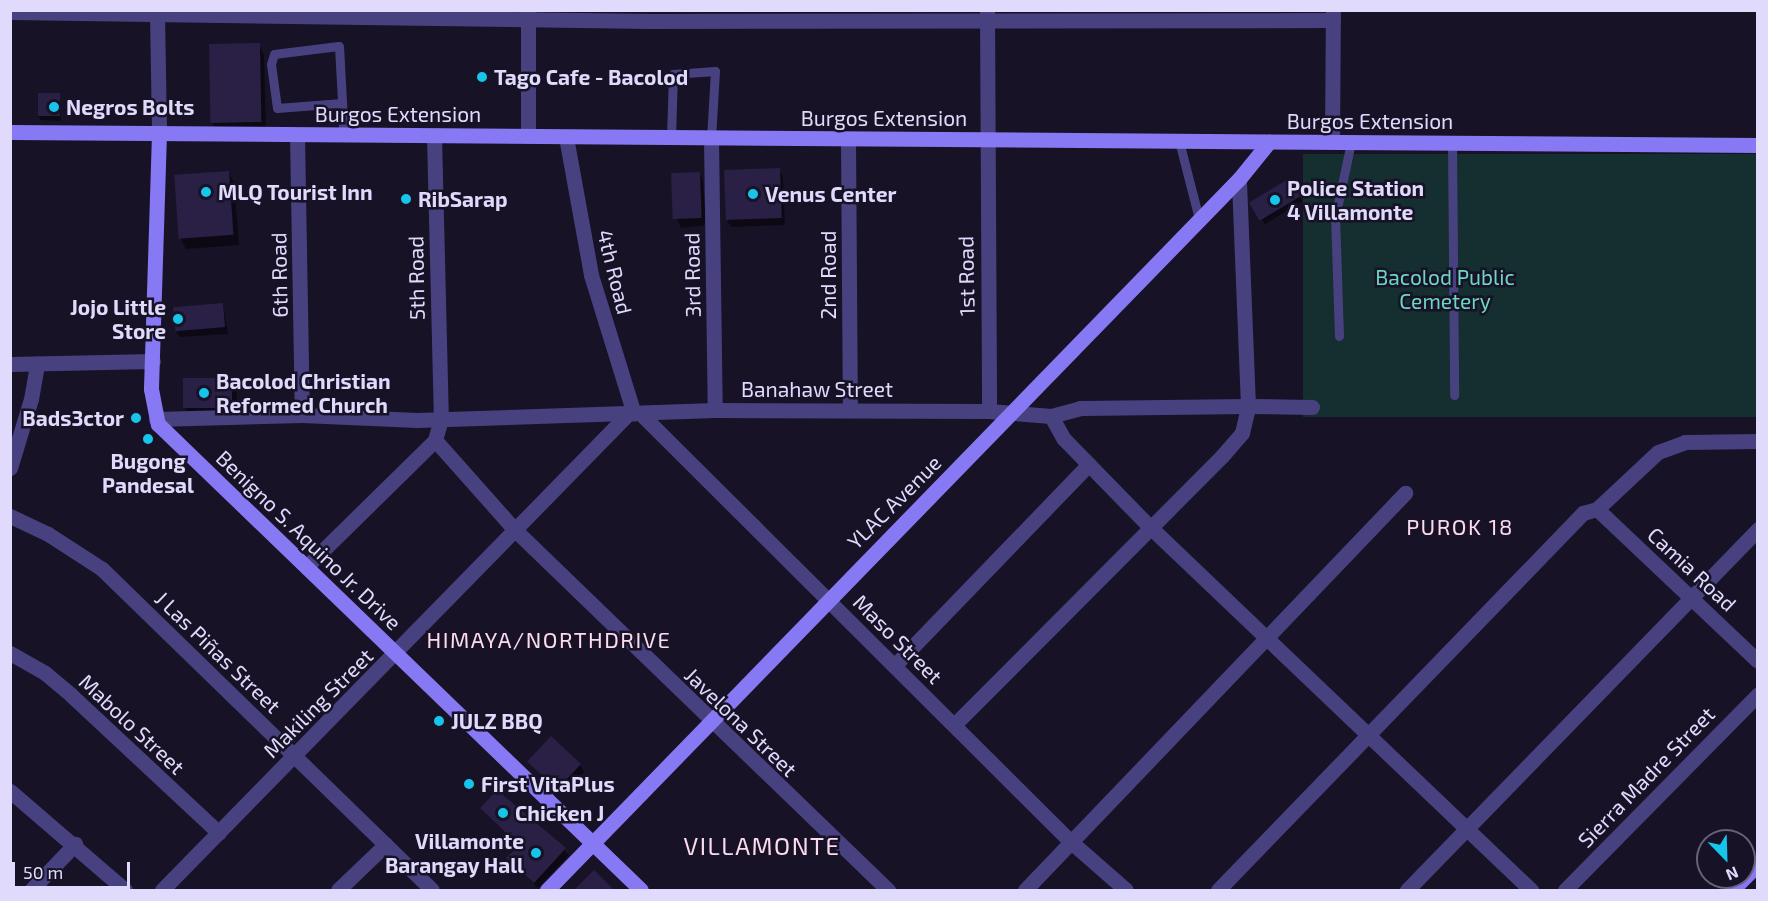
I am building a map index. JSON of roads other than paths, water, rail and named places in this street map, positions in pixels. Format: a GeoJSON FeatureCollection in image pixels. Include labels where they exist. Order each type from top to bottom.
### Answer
{"type":"FeatureCollection","features":[{"type":"Feature","properties":{"kind":"main road","name":"Burgos Extension"},"geometry":{"type":"LineString","coordinates":[[10,132],[1758,145]]}},
{"type":"Feature","properties":{"kind":"main road"},"geometry":{"type":"LineString","coordinates":[[156,419],[153,361],[159,133]]}},
{"type":"Feature","properties":{"kind":"main road","name":"YLAC Avenue"},"geometry":{"type":"LineString","coordinates":[[547,891],[708,721],[1239,179],[1269,142]]}},
{"type":"Feature","properties":{"kind":"main road","name":"Benigno S. Aquino Jr. Drive"},"geometry":{"type":"LineString","coordinates":[[156,419],[641,891]]}},
{"type":"Feature","properties":{"kind":"main road"},"geometry":{"type":"LineString","coordinates":[[1732,891],[1758,864]]}},
{"type":"Feature","properties":{"kind":"street"},"geometry":{"type":"LineString","coordinates":[[10,12],[651,16],[1333,15],[1332,142]]}},
{"type":"Feature","properties":{"kind":"street"},"geometry":{"type":"LineString","coordinates":[[157,14],[159,133]]}},
{"type":"Feature","properties":{"kind":"street"},"geometry":{"type":"LineString","coordinates":[[528,15],[528,136]]}},
{"type":"Feature","properties":{"kind":"street","name":"1st Road"},"geometry":{"type":"LineString","coordinates":[[987,16],[985,140],[989,411]]}},
{"type":"Feature","properties":{"kind":"street","name":"6th Road"},"geometry":{"type":"LineString","coordinates":[[297,135],[302,415]]}},
{"type":"Feature","properties":{"kind":"street","name":"5th Road"},"geometry":{"type":"LineString","coordinates":[[434,136],[441,419]]}},
{"type":"Feature","properties":{"kind":"street","name":"4th Road"},"geometry":{"type":"LineString","coordinates":[[566,137],[591,275],[635,414]]}},
{"type":"Feature","properties":{"kind":"street","name":"3rd Road"},"geometry":{"type":"LineString","coordinates":[[711,139],[715,410]]}},
{"type":"Feature","properties":{"kind":"street","name":"2nd Road"},"geometry":{"type":"LineString","coordinates":[[848,139],[850,410]]}},
{"type":"Feature","properties":{"kind":"street"},"geometry":{"type":"LineString","coordinates":[[955,724],[1242,433],[1248,406],[1239,179]]}},
{"type":"Feature","properties":{"kind":"street"},"geometry":{"type":"LineString","coordinates":[[10,364],[153,361]]}},
{"type":"Feature","properties":{"kind":"street"},"geometry":{"type":"LineString","coordinates":[[10,468],[31,399],[37,364]]}},
{"type":"Feature","properties":{"kind":"street","name":"Banahaw Street"},"geometry":{"type":"LineString","coordinates":[[156,419],[302,415],[441,419],[715,410],[1013,411],[1051,416],[1080,408],[1312,407]]}},
{"type":"Feature","properties":{"kind":"street","name":"Makiling Street"},"geometry":{"type":"LineString","coordinates":[[162,891],[397,653],[514,529],[635,414]]}},
{"type":"Feature","properties":{"kind":"street","name":"Maso Street"},"geometry":{"type":"LineString","coordinates":[[635,414],[955,724],[1070,842],[1126,891]]}},
{"type":"Feature","properties":{"kind":"street"},"geometry":{"type":"LineString","coordinates":[[1051,416],[1055,429],[1149,526],[1269,636],[1531,891]]}},
{"type":"Feature","properties":{"kind":"street"},"geometry":{"type":"LineString","coordinates":[[308,565],[435,440],[441,419]]}},
{"type":"Feature","properties":{"kind":"street","name":"Javelona Street"},"geometry":{"type":"LineString","coordinates":[[435,440],[514,529],[708,721],[888,891]]}},
{"type":"Feature","properties":{"kind":"street"},"geometry":{"type":"LineString","coordinates":[[1218,891],[1368,732],[1583,513],[1597,509],[1658,452],[1685,442],[1758,441]]}},
{"type":"Feature","properties":{"kind":"street"},"geometry":{"type":"LineString","coordinates":[[895,665],[1089,465]]}},
{"type":"Feature","properties":{"kind":"street"},"geometry":{"type":"LineString","coordinates":[[1025,891],[1406,494]]}},
{"type":"Feature","properties":{"kind":"street","name":"Camia Road"},"geometry":{"type":"LineString","coordinates":[[1597,509],[1758,661]]}},
{"type":"Feature","properties":{"kind":"street","name":"J Las Piñas Street"},"geometry":{"type":"LineString","coordinates":[[10,516],[48,534],[102,569],[432,891]]}},
{"type":"Feature","properties":{"kind":"street"},"geometry":{"type":"LineString","coordinates":[[1407,891],[1758,529]]}},
{"type":"Feature","properties":{"kind":"street","name":"Mabolo Street"},"geometry":{"type":"LineString","coordinates":[[10,653],[45,673],[71,695],[219,833]]}},
{"type":"Feature","properties":{"kind":"street","name":"Sierra Madre Street"},"geometry":{"type":"LineString","coordinates":[[1565,891],[1758,694]]}},
{"type":"Feature","properties":{"kind":"street"},"geometry":{"type":"LineString","coordinates":[[10,791],[75,844],[125,891]]}},
{"type":"Feature","properties":{"kind":"street"},"geometry":{"type":"LineString","coordinates":[[31,891],[75,844]]}},
{"type":"Feature","properties":{"kind":"street"},"geometry":{"type":"LineString","coordinates":[[338,891],[386,844]]}},
{"type":"Feature","properties":{"kind":"lane"},"geometry":{"type":"LineString","coordinates":[[342,103],[277,108],[271,64],[274,54],[339,46],[342,103],[343,135]]}},
{"type":"Feature","properties":{"kind":"lane"},"geometry":{"type":"LineString","coordinates":[[671,137],[673,74],[715,71],[711,139]]}},
{"type":"Feature","properties":{"kind":"lane"},"geometry":{"type":"LineString","coordinates":[[1179,141],[1199,219]]}},
{"type":"Feature","properties":{"kind":"lane"},"geometry":{"type":"LineString","coordinates":[[1338,336],[1335,218],[1351,142]]}},
{"type":"Feature","properties":{"kind":"lane"},"geometry":{"type":"LineString","coordinates":[[1452,143],[1454,395]]}},
{"type":"Feature","properties":{"kind":"place","name":"Tago Cafe - Bacolod"},"geometry":{"type":"Point","coordinates":[482,77]}},
{"type":"Feature","properties":{"kind":"place","name":"Negros Bolts"},"geometry":{"type":"Point","coordinates":[54,107]}},
{"type":"Feature","properties":{"kind":"place","name":"MLQ Tourist Inn"},"geometry":{"type":"Point","coordinates":[206,192]}},
{"type":"Feature","properties":{"kind":"place","name":"Venus Center"},"geometry":{"type":"Point","coordinates":[753,194]}},
{"type":"Feature","properties":{"kind":"place","name":"RibSarap"},"geometry":{"type":"Point","coordinates":[406,199]}},
{"type":"Feature","properties":{"kind":"place","name":"Police Station 4 Villamonte"},"geometry":{"type":"Point","coordinates":[1275,200]}},
{"type":"Feature","properties":{"kind":"place","name":"Jojo Little Store"},"geometry":{"type":"Point","coordinates":[178,319]}},
{"type":"Feature","properties":{"kind":"place","name":"Bacolod Christian Reformed Church"},"geometry":{"type":"Point","coordinates":[204,393]}},
{"type":"Feature","properties":{"kind":"place","name":"Bads3ctor"},"geometry":{"type":"Point","coordinates":[136,418]}},
{"type":"Feature","properties":{"kind":"place","name":"Bugong Pandesal"},"geometry":{"type":"Point","coordinates":[148,439]}},
{"type":"Feature","properties":{"kind":"place","name":"JULZ BBQ"},"geometry":{"type":"Point","coordinates":[439,721]}},
{"type":"Feature","properties":{"kind":"place","name":"First VitaPlus"},"geometry":{"type":"Point","coordinates":[469,784]}},
{"type":"Feature","properties":{"kind":"place","name":"Chicken J"},"geometry":{"type":"Point","coordinates":[503,813]}},
{"type":"Feature","properties":{"kind":"place","name":"Villamonte Barangay Hall"},"geometry":{"type":"Point","coordinates":[536,853]}},
{"type":"Feature","properties":{"kind":"district","name":"PUROK 18"},"geometry":{"type":"Point","coordinates":[1460,527]}},
{"type":"Feature","properties":{"kind":"district","name":"HIMAYA/NORTHDRIVE"},"geometry":{"type":"Point","coordinates":[549,640]}},
{"type":"Feature","properties":{"kind":"district","name":"VILLAMONTE"},"geometry":{"type":"Point","coordinates":[762,846]}},
{"type":"Feature","properties":{"kind":"park label","name":"Bacolod Public Cemetery"},"geometry":{"type":"Point","coordinates":[1445,289]}}]}
